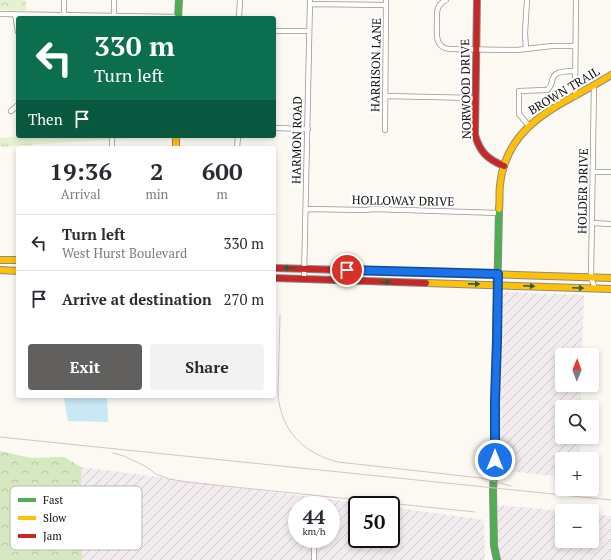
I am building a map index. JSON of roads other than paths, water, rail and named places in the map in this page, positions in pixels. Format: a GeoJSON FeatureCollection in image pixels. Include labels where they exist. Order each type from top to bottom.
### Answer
{"type":"FeatureCollection","features":[{"type":"Feature","properties":{"kind":"main road"},"geometry":{"type":"LineString","coordinates":[[178,0],[178,16]]}},
{"type":"Feature","properties":{"kind":"main road","name":"NORWOOD DRIVE"},"geometry":{"type":"LineString","coordinates":[[477,0],[475,136],[477,144],[481,150],[491,160],[504,166]]}},
{"type":"Feature","properties":{"kind":"main road","name":"BROWN TRAIL"},"geometry":{"type":"LineString","coordinates":[[504,166],[511,148],[520,135],[529,126],[542,115],[592,89],[611,75]]}},
{"type":"Feature","properties":{"kind":"main road"},"geometry":{"type":"LineString","coordinates":[[497,560],[494,546],[493,490],[495,460],[500,185],[504,166]]}},
{"type":"Feature","properties":{"kind":"main road"},"geometry":{"type":"LineString","coordinates":[[0,260],[16,260]]}},
{"type":"Feature","properties":{"kind":"main road"},"geometry":{"type":"LineString","coordinates":[[276,268],[611,278]]}},
{"type":"Feature","properties":{"kind":"main road"},"geometry":{"type":"LineString","coordinates":[[0,270],[16,271]]}},
{"type":"Feature","properties":{"kind":"main road"},"geometry":{"type":"LineString","coordinates":[[276,278],[611,289]]}},
{"type":"Feature","properties":{"kind":"street"},"geometry":{"type":"LineString","coordinates":[[64,0],[64,16]]}},
{"type":"Feature","properties":{"kind":"street"},"geometry":{"type":"LineString","coordinates":[[114,0],[114,16]]}},
{"type":"Feature","properties":{"kind":"street"},"geometry":{"type":"LineString","coordinates":[[239,16],[240,0]]}},
{"type":"Feature","properties":{"kind":"street"},"geometry":{"type":"LineString","coordinates":[[446,0],[439,5],[437,11],[437,40],[442,46],[447,48],[517,50],[552,46],[575,46]]}},
{"type":"Feature","properties":{"kind":"street"},"geometry":{"type":"LineString","coordinates":[[526,49],[525,33],[527,0]]}},
{"type":"Feature","properties":{"kind":"street"},"geometry":{"type":"LineString","coordinates":[[575,97],[576,0]]}},
{"type":"Feature","properties":{"kind":"street"},"geometry":{"type":"LineString","coordinates":[[310,2],[386,2]]}},
{"type":"Feature","properties":{"kind":"street","name":"HARMON ROAD"},"geometry":{"type":"LineString","coordinates":[[304,279],[310,2]]}},
{"type":"Feature","properties":{"kind":"street","name":"HARRISON LANE"},"geometry":{"type":"LineString","coordinates":[[385,130],[386,2]]}},
{"type":"Feature","properties":{"kind":"street"},"geometry":{"type":"LineString","coordinates":[[0,14],[48,16]]}},
{"type":"Feature","properties":{"kind":"street"},"geometry":{"type":"LineString","coordinates":[[15,14],[16,20]]}},
{"type":"Feature","properties":{"kind":"street"},"geometry":{"type":"LineString","coordinates":[[276,30],[309,31]]}},
{"type":"Feature","properties":{"kind":"street"},"geometry":{"type":"LineString","coordinates":[[529,126],[519,114],[519,91],[547,90],[552,85],[555,74],[575,71]]}},
{"type":"Feature","properties":{"kind":"street","name":"HOLDER DRIVE"},"geometry":{"type":"LineString","coordinates":[[592,89],[593,172],[591,278],[595,288]]}},
{"type":"Feature","properties":{"kind":"street"},"geometry":{"type":"LineString","coordinates":[[386,96],[476,98]]}},
{"type":"Feature","properties":{"kind":"street"},"geometry":{"type":"LineString","coordinates":[[11,111],[16,107]]}},
{"type":"Feature","properties":{"kind":"street"},"geometry":{"type":"LineString","coordinates":[[276,128],[308,129]]}},
{"type":"Feature","properties":{"kind":"street"},"geometry":{"type":"LineString","coordinates":[[593,172],[611,172]]}},
{"type":"Feature","properties":{"kind":"street","name":"HOLLOWAY DRIVE"},"geometry":{"type":"LineString","coordinates":[[306,209],[373,209],[500,213]]}},
{"type":"Feature","properties":{"kind":"street"},"geometry":{"type":"LineString","coordinates":[[592,223],[611,224]]}},
{"type":"Feature","properties":{"kind":"street"},"geometry":{"type":"LineString","coordinates":[[314,548],[314,560]]}},
{"type":"Feature","properties":{"kind":"water"},"geometry":{"type":"Polygon","coordinates":[[[107,398],[108,422],[68,421],[64,399],[107,398]]]}},
{"type":"Feature","properties":{"kind":"railway"},"geometry":{"type":"LineString","coordinates":[[280,315],[278,394],[280,407],[289,429],[304,446],[314,453],[338,462],[481,478],[511,486]]}},
{"type":"Feature","properties":{"kind":"railway"},"geometry":{"type":"LineString","coordinates":[[0,437],[611,500]]}},
{"type":"Feature","properties":{"kind":"railway"},"geometry":{"type":"LineString","coordinates":[[113,453],[124,456],[145,466],[156,474],[169,479],[186,482],[475,512]]}}]}
